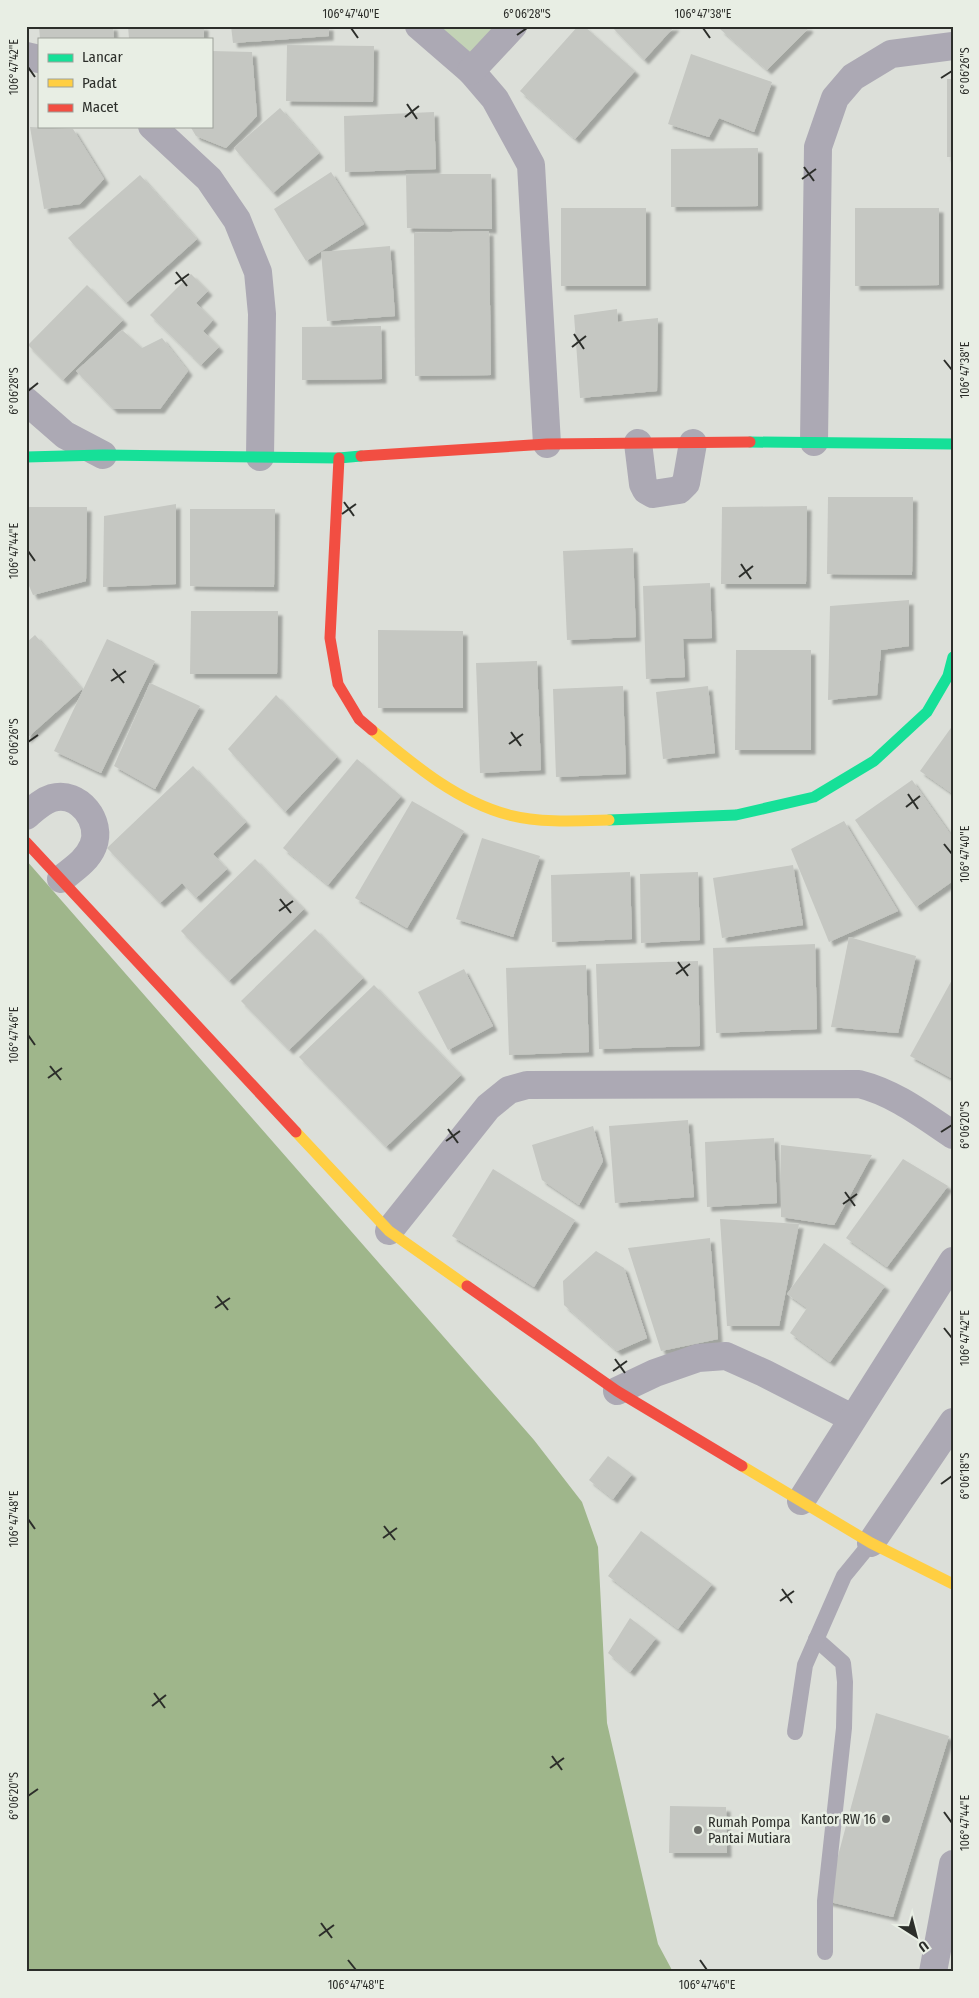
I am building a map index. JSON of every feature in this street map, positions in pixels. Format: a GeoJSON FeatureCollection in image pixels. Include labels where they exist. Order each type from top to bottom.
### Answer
{"type":"FeatureCollection","features":[{"type":"Feature","properties":{"kind":"street"},"geometry":{"type":"LineString","coordinates":[[419,26],[471,71],[495,99],[531,165],[547,444]]}},
{"type":"Feature","properties":{"kind":"street"},"geometry":{"type":"LineString","coordinates":[[471,71],[513,26]]}},
{"type":"Feature","properties":{"kind":"street"},"geometry":{"type":"LineString","coordinates":[[814,442],[818,147],[835,98],[853,77],[891,54],[953,46]]}},
{"type":"Feature","properties":{"kind":"street"},"geometry":{"type":"LineString","coordinates":[[154,128],[209,178],[238,220],[258,272],[262,314],[260,457]]}},
{"type":"Feature","properties":{"kind":"street"},"geometry":{"type":"LineString","coordinates":[[26,401],[65,436],[103,455]]}},
{"type":"Feature","properties":{"kind":"street"},"geometry":{"type":"LineString","coordinates":[[26,457],[103,455],[339,458],[547,444],[814,442],[953,444]]}},
{"type":"Feature","properties":{"kind":"street"},"geometry":{"type":"LineString","coordinates":[[638,443],[643,484],[646,490],[653,494],[679,490],[686,483],[693,443]]}},
{"type":"Feature","properties":{"kind":"street"},"geometry":{"type":"LineString","coordinates":[[339,458],[330,638],[338,684],[359,719],[415,766],[476,803],[510,815],[558,821],[649,820],[736,816],[814,797],[874,761],[926,712],[948,676],[953,657]]}},
{"type":"Feature","properties":{"kind":"street"},"geometry":{"type":"LineString","coordinates":[[26,816],[42,803],[53,798],[63,797],[80,804],[93,821],[96,830],[93,846],[85,859],[61,879]]}},
{"type":"Feature","properties":{"kind":"street"},"geometry":{"type":"LineString","coordinates":[[26,842],[389,1231],[617,1390],[871,1543],[953,1584]]}},
{"type":"Feature","properties":{"kind":"street"},"geometry":{"type":"LineString","coordinates":[[389,1231],[488,1107],[509,1090],[527,1085],[859,1084],[878,1089],[894,1097],[953,1135]]}},
{"type":"Feature","properties":{"kind":"street"},"geometry":{"type":"LineString","coordinates":[[801,1501],[953,1261]]}},
{"type":"Feature","properties":{"kind":"street"},"geometry":{"type":"LineString","coordinates":[[617,1390],[655,1373],[698,1358],[726,1356],[764,1373],[852,1418]]}},
{"type":"Feature","properties":{"kind":"street"},"geometry":{"type":"LineString","coordinates":[[871,1543],[953,1422]]}},
{"type":"Feature","properties":{"kind":"street"},"geometry":{"type":"LineString","coordinates":[[933,1972],[953,1864]]}},
{"type":"Feature","properties":{"kind":"lane"},"geometry":{"type":"LineString","coordinates":[[794,1732],[805,1665],[816,1638],[844,1576],[871,1543]]}},
{"type":"Feature","properties":{"kind":"lane"},"geometry":{"type":"LineString","coordinates":[[816,1638],[843,1663],[845,1682],[844,1728],[825,1901],[825,1952]]}},
{"type":"Feature","properties":{"kind":"shaded area"},"geometry":{"type":"Polygon","coordinates":[[[433,26],[506,26],[472,63],[433,26]]]}},
{"type":"Feature","properties":{"kind":"shaded area"},"geometry":{"type":"Polygon","coordinates":[[[26,860],[534,1440],[582,1502],[598,1547],[607,1723],[658,1944],[673,1972],[26,1972],[26,860]]]}},
{"type":"Feature","properties":{"kind":"building"},"geometry":{"type":"Polygon","coordinates":[[[39,26],[113,26],[114,38],[40,38],[39,26]]]}},
{"type":"Feature","properties":{"kind":"building"},"geometry":{"type":"Polygon","coordinates":[[[128,26],[204,26],[204,38],[129,38],[128,26]]]}},
{"type":"Feature","properties":{"kind":"building"},"geometry":{"type":"Polygon","coordinates":[[[231,26],[329,26],[329,36],[233,43],[231,26]]]}},
{"type":"Feature","properties":{"kind":"building"},"geometry":{"type":"Polygon","coordinates":[[[578,26],[584,26],[635,71],[575,139],[520,91],[578,26]]]}},
{"type":"Feature","properties":{"kind":"building"},"geometry":{"type":"Polygon","coordinates":[[[611,26],[675,26],[644,60],[611,26]]]}},
{"type":"Feature","properties":{"kind":"building"},"geometry":{"type":"Polygon","coordinates":[[[723,26],[807,26],[809,28],[767,70],[720,29],[723,26]]]}},
{"type":"Feature","properties":{"kind":"building"},"geometry":{"type":"Polygon","coordinates":[[[287,45],[374,46],[373,102],[286,101],[287,45]]]}},
{"type":"Feature","properties":{"kind":"building"},"geometry":{"type":"Polygon","coordinates":[[[212,51],[252,52],[257,116],[226,148],[196,136],[191,128],[212,128],[212,51]]]}},
{"type":"Feature","properties":{"kind":"building"},"geometry":{"type":"Polygon","coordinates":[[[691,54],[772,82],[754,132],[719,118],[709,137],[668,124],[691,54]]]}},
{"type":"Feature","properties":{"kind":"building"},"geometry":{"type":"Polygon","coordinates":[[[947,79],[953,79],[953,157],[947,157],[947,79]]]}},
{"type":"Feature","properties":{"kind":"building"},"geometry":{"type":"Polygon","coordinates":[[[280,108],[319,153],[273,193],[234,148],[280,108]]]}},
{"type":"Feature","properties":{"kind":"building"},"geometry":{"type":"Polygon","coordinates":[[[434,112],[436,169],[345,172],[344,116],[434,112]]]}},
{"type":"Feature","properties":{"kind":"building"},"geometry":{"type":"Polygon","coordinates":[[[30,127],[73,129],[104,179],[80,204],[44,209],[30,127]]]}},
{"type":"Feature","properties":{"kind":"building"},"geometry":{"type":"Polygon","coordinates":[[[758,148],[758,206],[671,207],[671,149],[758,148]]]}},
{"type":"Feature","properties":{"kind":"building"},"geometry":{"type":"Polygon","coordinates":[[[331,172],[364,224],[306,261],[274,209],[331,172]]]}},
{"type":"Feature","properties":{"kind":"building"},"geometry":{"type":"Polygon","coordinates":[[[406,174],[491,174],[492,229],[407,228],[406,174]]]}},
{"type":"Feature","properties":{"kind":"building"},"geometry":{"type":"Polygon","coordinates":[[[140,175],[197,239],[126,303],[68,238],[140,175]]]}},
{"type":"Feature","properties":{"kind":"building"},"geometry":{"type":"Polygon","coordinates":[[[561,208],[646,208],[646,286],[561,286],[561,208]]]}},
{"type":"Feature","properties":{"kind":"building"},"geometry":{"type":"Polygon","coordinates":[[[855,208],[939,208],[939,285],[855,286],[855,208]]]}},
{"type":"Feature","properties":{"kind":"building"},"geometry":{"type":"Polygon","coordinates":[[[489,231],[491,375],[415,376],[414,233],[489,231]]]}},
{"type":"Feature","properties":{"kind":"building"},"geometry":{"type":"Polygon","coordinates":[[[390,246],[395,316],[327,321],[321,252],[390,246]]]}},
{"type":"Feature","properties":{"kind":"building"},"geometry":{"type":"Polygon","coordinates":[[[191,274],[208,291],[196,303],[213,320],[203,331],[219,347],[201,365],[150,315],[191,274]]]}},
{"type":"Feature","properties":{"kind":"building"},"geometry":{"type":"Polygon","coordinates":[[[87,285],[123,320],[63,380],[28,345],[87,285]]]}},
{"type":"Feature","properties":{"kind":"building"},"geometry":{"type":"Polygon","coordinates":[[[617,309],[618,322],[658,318],[657,391],[580,398],[574,315],[617,309]]]}},
{"type":"Feature","properties":{"kind":"building"},"geometry":{"type":"Polygon","coordinates":[[[381,326],[382,379],[302,380],[302,327],[381,326]]]}},
{"type":"Feature","properties":{"kind":"building"},"geometry":{"type":"Polygon","coordinates":[[[122,330],[142,348],[162,338],[188,371],[160,409],[113,409],[76,371],[122,330]]]}},
{"type":"Feature","properties":{"kind":"building"},"geometry":{"type":"Polygon","coordinates":[[[828,497],[913,497],[912,575],[827,574],[828,497]]]}},
{"type":"Feature","properties":{"kind":"building"},"geometry":{"type":"Polygon","coordinates":[[[176,504],[176,584],[103,587],[104,516],[176,504]]]}},
{"type":"Feature","properties":{"kind":"building"},"geometry":{"type":"Polygon","coordinates":[[[807,506],[806,584],[721,584],[722,507],[807,506]]]}},
{"type":"Feature","properties":{"kind":"building"},"geometry":{"type":"Polygon","coordinates":[[[26,507],[87,507],[86,581],[33,595],[26,579],[26,507]]]}},
{"type":"Feature","properties":{"kind":"building"},"geometry":{"type":"Polygon","coordinates":[[[190,509],[275,509],[274,587],[190,586],[190,509]]]}},
{"type":"Feature","properties":{"kind":"building"},"geometry":{"type":"Polygon","coordinates":[[[633,548],[636,637],[567,640],[563,551],[633,548]]]}},
{"type":"Feature","properties":{"kind":"building"},"geometry":{"type":"Polygon","coordinates":[[[710,583],[712,638],[683,639],[685,677],[646,679],[643,586],[710,583]]]}},
{"type":"Feature","properties":{"kind":"building"},"geometry":{"type":"Polygon","coordinates":[[[909,600],[909,646],[881,650],[877,695],[828,700],[830,606],[909,600]]]}},
{"type":"Feature","properties":{"kind":"building"},"geometry":{"type":"Polygon","coordinates":[[[191,611],[278,611],[277,674],[190,674],[191,611]]]}},
{"type":"Feature","properties":{"kind":"building"},"geometry":{"type":"Polygon","coordinates":[[[378,630],[463,631],[463,708],[378,708],[378,630]]]}},
{"type":"Feature","properties":{"kind":"building"},"geometry":{"type":"Polygon","coordinates":[[[35,635],[82,689],[26,739],[26,643],[35,635]]]}},
{"type":"Feature","properties":{"kind":"building"},"geometry":{"type":"Polygon","coordinates":[[[107,639],[155,661],[101,773],[54,751],[107,639]]]}},
{"type":"Feature","properties":{"kind":"building"},"geometry":{"type":"Polygon","coordinates":[[[736,650],[811,650],[811,750],[735,750],[736,650]]]}},
{"type":"Feature","properties":{"kind":"building"},"geometry":{"type":"Polygon","coordinates":[[[537,661],[541,770],[480,773],[476,663],[537,661]]]}},
{"type":"Feature","properties":{"kind":"building"},"geometry":{"type":"Polygon","coordinates":[[[150,683],[200,706],[155,789],[114,766],[150,683]]]}},
{"type":"Feature","properties":{"kind":"building"},"geometry":{"type":"Polygon","coordinates":[[[623,686],[626,774],[556,777],[553,689],[623,686]]]}},
{"type":"Feature","properties":{"kind":"building"},"geometry":{"type":"Polygon","coordinates":[[[708,686],[715,753],[663,759],[656,692],[708,686]]]}},
{"type":"Feature","properties":{"kind":"building"},"geometry":{"type":"Polygon","coordinates":[[[276,695],[337,757],[285,812],[228,749],[276,695]]]}},
{"type":"Feature","properties":{"kind":"building"},"geometry":{"type":"Polygon","coordinates":[[[953,725],[953,794],[920,771],[953,725]]]}},
{"type":"Feature","properties":{"kind":"building"},"geometry":{"type":"Polygon","coordinates":[[[357,759],[401,796],[328,885],[283,848],[357,759]]]}},
{"type":"Feature","properties":{"kind":"building"},"geometry":{"type":"Polygon","coordinates":[[[193,766],[246,822],[213,854],[227,869],[196,898],[182,883],[160,903],[107,848],[193,766]]]}},
{"type":"Feature","properties":{"kind":"building"},"geometry":{"type":"Polygon","coordinates":[[[912,780],[953,838],[953,881],[916,907],[855,820],[912,780]]]}},
{"type":"Feature","properties":{"kind":"building"},"geometry":{"type":"Polygon","coordinates":[[[412,801],[464,831],[407,928],[355,898],[412,801]]]}},
{"type":"Feature","properties":{"kind":"building"},"geometry":{"type":"Polygon","coordinates":[[[844,821],[898,911],[829,942],[791,849],[844,821]]]}},
{"type":"Feature","properties":{"kind":"building"},"geometry":{"type":"Polygon","coordinates":[[[482,838],[540,856],[513,937],[456,919],[482,838]]]}},
{"type":"Feature","properties":{"kind":"building"},"geometry":{"type":"Polygon","coordinates":[[[255,859],[304,909],[229,981],[181,931],[255,859]]]}},
{"type":"Feature","properties":{"kind":"building"},"geometry":{"type":"Polygon","coordinates":[[[793,865],[803,925],[722,938],[713,878],[793,865]]]}},
{"type":"Feature","properties":{"kind":"building"},"geometry":{"type":"Polygon","coordinates":[[[630,872],[632,939],[552,942],[551,875],[630,872]]]}},
{"type":"Feature","properties":{"kind":"building"},"geometry":{"type":"Polygon","coordinates":[[[698,872],[700,940],[641,943],[640,874],[698,872]]]}},
{"type":"Feature","properties":{"kind":"building"},"geometry":{"type":"Polygon","coordinates":[[[315,929],[363,978],[289,1050],[241,1001],[315,929]]]}},
{"type":"Feature","properties":{"kind":"building"},"geometry":{"type":"Polygon","coordinates":[[[849,937],[916,956],[898,1033],[831,1027],[849,937]]]}},
{"type":"Feature","properties":{"kind":"building"},"geometry":{"type":"Polygon","coordinates":[[[815,944],[817,1029],[716,1033],[713,948],[815,944]]]}},
{"type":"Feature","properties":{"kind":"building"},"geometry":{"type":"Polygon","coordinates":[[[698,961],[700,1046],[599,1049],[596,964],[698,961]]]}},
{"type":"Feature","properties":{"kind":"building"},"geometry":{"type":"Polygon","coordinates":[[[586,965],[589,1052],[509,1055],[506,968],[586,965]]]}},
{"type":"Feature","properties":{"kind":"building"},"geometry":{"type":"Polygon","coordinates":[[[464,969],[493,1026],[448,1050],[418,992],[464,969]]]}},
{"type":"Feature","properties":{"kind":"building"},"geometry":{"type":"Polygon","coordinates":[[[953,978],[953,1079],[910,1056],[953,978]]]}},
{"type":"Feature","properties":{"kind":"building"},"geometry":{"type":"Polygon","coordinates":[[[374,985],[461,1075],[386,1147],[299,1057],[374,985]]]}},
{"type":"Feature","properties":{"kind":"building"},"geometry":{"type":"Polygon","coordinates":[[[688,1120],[694,1197],[615,1203],[609,1126],[688,1120]]]}},
{"type":"Feature","properties":{"kind":"building"},"geometry":{"type":"Polygon","coordinates":[[[593,1126],[603,1161],[579,1205],[542,1180],[532,1145],[593,1126]]]}},
{"type":"Feature","properties":{"kind":"building"},"geometry":{"type":"Polygon","coordinates":[[[774,1138],[777,1203],[707,1207],[705,1142],[774,1138]]]}},
{"type":"Feature","properties":{"kind":"building"},"geometry":{"type":"Polygon","coordinates":[[[781,1145],[872,1155],[834,1225],[781,1217],[781,1145]]]}},
{"type":"Feature","properties":{"kind":"building"},"geometry":{"type":"Polygon","coordinates":[[[903,1159],[948,1186],[887,1267],[846,1238],[903,1159]]]}},
{"type":"Feature","properties":{"kind":"building"},"geometry":{"type":"Polygon","coordinates":[[[493,1169],[575,1220],[534,1287],[452,1236],[493,1169]]]}},
{"type":"Feature","properties":{"kind":"building"},"geometry":{"type":"Polygon","coordinates":[[[720,1219],[799,1224],[779,1326],[727,1326],[720,1219]]]}},
{"type":"Feature","properties":{"kind":"building"},"geometry":{"type":"Polygon","coordinates":[[[710,1238],[718,1339],[661,1351],[628,1248],[710,1238]]]}},
{"type":"Feature","properties":{"kind":"building"},"geometry":{"type":"Polygon","coordinates":[[[824,1243],[885,1286],[830,1362],[790,1333],[807,1308],[787,1294],[824,1243]]]}},
{"type":"Feature","properties":{"kind":"building"},"geometry":{"type":"Polygon","coordinates":[[[596,1251],[624,1268],[647,1338],[617,1351],[564,1305],[563,1281],[596,1251]]]}},
{"type":"Feature","properties":{"kind":"building"},"geometry":{"type":"Polygon","coordinates":[[[608,1456],[632,1474],[613,1499],[589,1480],[608,1456]]]}},
{"type":"Feature","properties":{"kind":"building"},"geometry":{"type":"Polygon","coordinates":[[[641,1531],[712,1584],[678,1629],[608,1576],[641,1531]]]}},
{"type":"Feature","properties":{"kind":"building"},"geometry":{"type":"Polygon","coordinates":[[[630,1618],[656,1638],[630,1672],[608,1653],[630,1618]]]}},
{"type":"Feature","properties":{"kind":"building","name":"Kantor RW 16"},"geometry":{"type":"Polygon","coordinates":[[[876,1713],[949,1736],[893,1917],[826,1901],[876,1713]]]}},
{"type":"Feature","properties":{"kind":"building","name":"Rumah Pompa Pantai Mutiara"},"geometry":{"type":"Polygon","coordinates":[[[670,1806],[726,1807],[727,1853],[669,1853],[670,1806]]]}},
{"type":"Feature","properties":{"kind":"traffic: fast"},"geometry":{"type":"LineString","coordinates":[[750,442],[953,444]]}},
{"type":"Feature","properties":{"kind":"traffic: fast"},"geometry":{"type":"LineString","coordinates":[[26,457],[103,455],[339,458],[361,456]]}},
{"type":"Feature","properties":{"kind":"traffic: fast"},"geometry":{"type":"LineString","coordinates":[[609,820],[736,815],[814,797],[874,761],[927,712],[948,676],[953,657]]}},
{"type":"Feature","properties":{"kind":"traffic: slow"},"geometry":{"type":"LineString","coordinates":[[372,730],[436,780],[471,801],[490,809],[521,818],[559,821],[609,820]]}},
{"type":"Feature","properties":{"kind":"traffic: slow"},"geometry":{"type":"LineString","coordinates":[[296,1132],[389,1231],[467,1286]]}},
{"type":"Feature","properties":{"kind":"traffic: slow"},"geometry":{"type":"LineString","coordinates":[[742,1466],[871,1543],[953,1584]]}},
{"type":"Feature","properties":{"kind":"traffic: jam"},"geometry":{"type":"LineString","coordinates":[[361,456],[547,444],[750,442]]}},
{"type":"Feature","properties":{"kind":"traffic: jam"},"geometry":{"type":"LineString","coordinates":[[339,458],[330,638],[338,684],[359,719],[372,730]]}},
{"type":"Feature","properties":{"kind":"traffic: jam"},"geometry":{"type":"LineString","coordinates":[[26,842],[296,1132]]}},
{"type":"Feature","properties":{"kind":"traffic: jam"},"geometry":{"type":"LineString","coordinates":[[467,1286],[617,1391],[742,1466]]}},
{"type":"Feature","properties":{"kind":"place","name":"Kantor RW 16"},"geometry":{"type":"Point","coordinates":[886,1819]}},
{"type":"Feature","properties":{"kind":"place","name":"Rumah Pompa Pantai Mutiara"},"geometry":{"type":"Point","coordinates":[698,1830]}}]}
